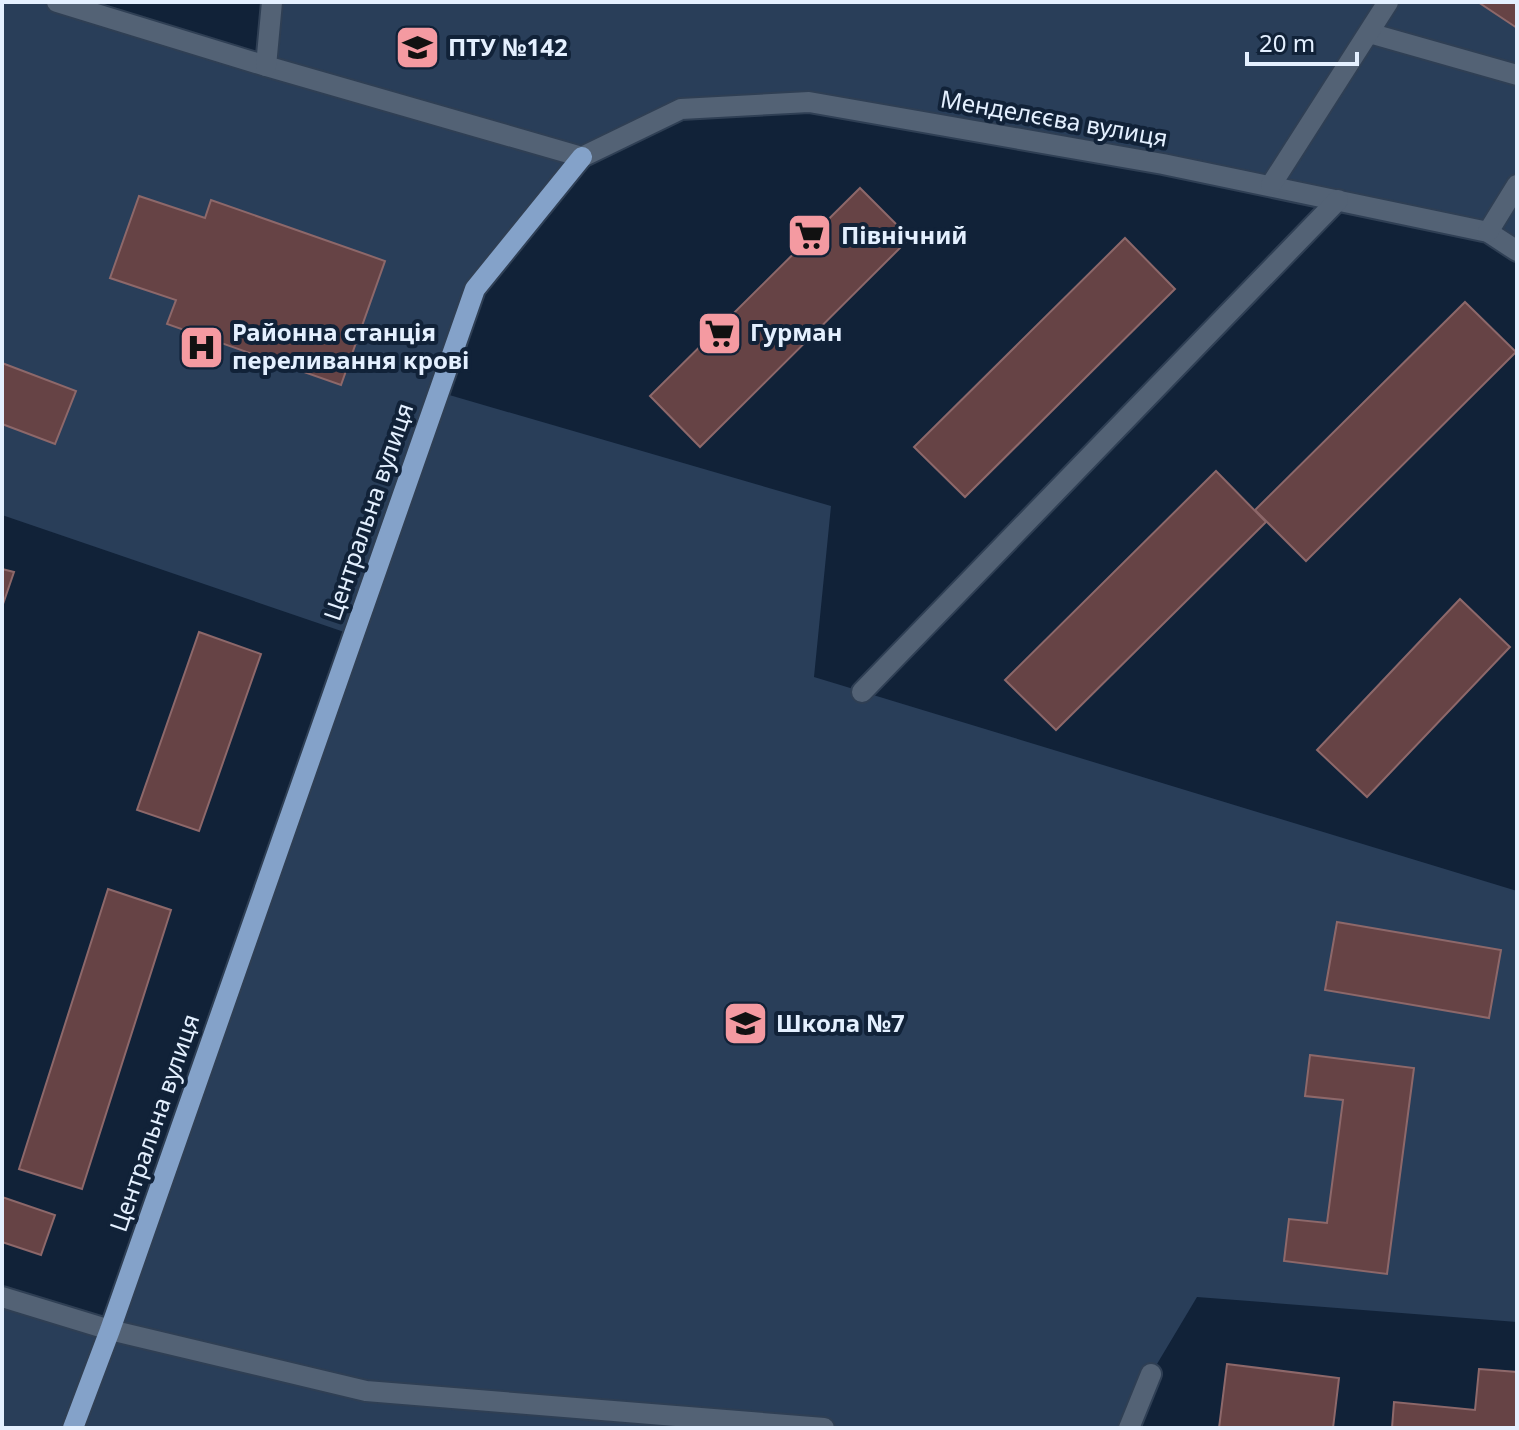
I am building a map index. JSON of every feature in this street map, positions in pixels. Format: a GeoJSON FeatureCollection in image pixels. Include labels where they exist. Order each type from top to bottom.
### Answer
{"type":"FeatureCollection","features":[{"type":"Feature","properties":{"kind":"main road","name":"Центральна вулиця"},"geometry":{"type":"LineString","coordinates":[[73,1428],[475,289],[582,157]]}},
{"type":"Feature","properties":{"kind":"street"},"geometry":{"type":"LineString","coordinates":[[57,2],[582,157]]}},
{"type":"Feature","properties":{"kind":"street"},"geometry":{"type":"LineString","coordinates":[[266,66],[272,2]]}},
{"type":"Feature","properties":{"kind":"street"},"geometry":{"type":"LineString","coordinates":[[1271,185],[1388,2]]}},
{"type":"Feature","properties":{"kind":"street"},"geometry":{"type":"LineString","coordinates":[[1369,33],[1517,75]]}},
{"type":"Feature","properties":{"kind":"street","name":"Менделєєва вулиця"},"geometry":{"type":"LineString","coordinates":[[582,157],[681,109],[809,102],[1271,185],[1488,232],[1517,251]]}},
{"type":"Feature","properties":{"kind":"street"},"geometry":{"type":"LineString","coordinates":[[1488,232],[1517,185]]}},
{"type":"Feature","properties":{"kind":"street"},"geometry":{"type":"LineString","coordinates":[[862,692],[1338,200]]}},
{"type":"Feature","properties":{"kind":"street"},"geometry":{"type":"LineString","coordinates":[[2,1297],[110,1330],[366,1391],[824,1428]]}},
{"type":"Feature","properties":{"kind":"street"},"geometry":{"type":"LineString","coordinates":[[1129,1428],[1151,1374]]}},
{"type":"Feature","properties":{"kind":"shaded area"},"geometry":{"type":"Polygon","coordinates":[[[2,2],[57,2],[266,66],[272,2],[1517,2],[1517,251],[1488,232],[809,102],[681,109],[582,157],[475,289],[439,392],[831,506],[814,677],[1517,891],[1517,1322],[1197,1297],[1151,1374],[1129,1428],[2,1428],[2,1297],[109,1330],[353,635],[2,515],[2,2]]]}},
{"type":"Feature","properties":{"kind":"building"},"geometry":{"type":"Polygon","coordinates":[[[1478,2],[1517,2],[1517,28],[1478,2]]]}},
{"type":"Feature","properties":{"kind":"building"},"geometry":{"type":"Polygon","coordinates":[[[860,188],[910,238],[700,447],[650,396],[860,188]]]}},
{"type":"Feature","properties":{"kind":"building","name":"Районна станція переливання крові"},"geometry":{"type":"Polygon","coordinates":[[[139,196],[205,218],[211,200],[385,261],[341,385],[167,324],[176,300],[110,278],[139,196]]]}},
{"type":"Feature","properties":{"kind":"building"},"geometry":{"type":"Polygon","coordinates":[[[1125,238],[1175,289],[965,497],[914,447],[1125,238]]]}},
{"type":"Feature","properties":{"kind":"building"},"geometry":{"type":"Polygon","coordinates":[[[1465,302],[1516,352],[1306,561],[1255,510],[1465,302]]]}},
{"type":"Feature","properties":{"kind":"building"},"geometry":{"type":"Polygon","coordinates":[[[2,363],[76,391],[55,444],[2,424],[2,363]]]}},
{"type":"Feature","properties":{"kind":"building"},"geometry":{"type":"Polygon","coordinates":[[[1216,471],[1266,522],[1056,730],[1005,680],[1216,471]]]}},
{"type":"Feature","properties":{"kind":"building"},"geometry":{"type":"Polygon","coordinates":[[[2,569],[14,572],[2,607],[2,569]]]}},
{"type":"Feature","properties":{"kind":"building"},"geometry":{"type":"Polygon","coordinates":[[[1460,599],[1510,647],[1367,797],[1317,750],[1460,599]]]}},
{"type":"Feature","properties":{"kind":"building"},"geometry":{"type":"Polygon","coordinates":[[[199,632],[261,654],[199,831],[137,810],[199,632]]]}},
{"type":"Feature","properties":{"kind":"building"},"geometry":{"type":"Polygon","coordinates":[[[108,889],[171,910],[82,1189],[19,1169],[108,889]]]}},
{"type":"Feature","properties":{"kind":"building"},"geometry":{"type":"Polygon","coordinates":[[[1337,922],[1501,950],[1489,1018],[1325,990],[1337,922]]]}},
{"type":"Feature","properties":{"kind":"building"},"geometry":{"type":"Polygon","coordinates":[[[1310,1055],[1414,1068],[1387,1274],[1284,1261],[1289,1219],[1327,1223],[1343,1100],[1305,1096],[1310,1055]]]}},
{"type":"Feature","properties":{"kind":"building"},"geometry":{"type":"Polygon","coordinates":[[[2,1197],[55,1215],[41,1255],[2,1242],[2,1197]]]}},
{"type":"Feature","properties":{"kind":"building"},"geometry":{"type":"Polygon","coordinates":[[[1227,1364],[1339,1378],[1333,1428],[1219,1428],[1227,1364]]]}},
{"type":"Feature","properties":{"kind":"building"},"geometry":{"type":"Polygon","coordinates":[[[1479,1369],[1517,1372],[1517,1428],[1392,1428],[1394,1402],[1475,1410],[1479,1369]]]}},
{"type":"Feature","properties":{"kind":"place","name":"ПТУ №142"},"geometry":{"type":"Point","coordinates":[417,48]}},
{"type":"Feature","properties":{"kind":"place","name":"Північний"},"geometry":{"type":"Point","coordinates":[810,236]}},
{"type":"Feature","properties":{"kind":"place","name":"Гурман"},"geometry":{"type":"Point","coordinates":[719,333]}},
{"type":"Feature","properties":{"kind":"place","name":"Районна станція переливання крові"},"geometry":{"type":"Point","coordinates":[201,347]}},
{"type":"Feature","properties":{"kind":"place","name":"Школа №7"},"geometry":{"type":"Point","coordinates":[745,1024]}}]}
